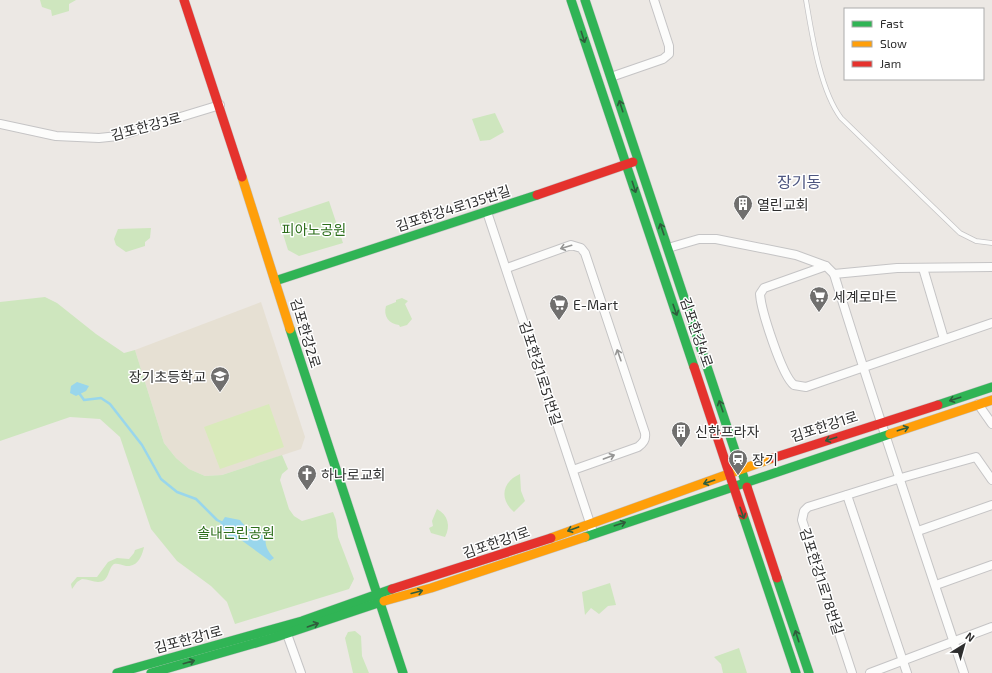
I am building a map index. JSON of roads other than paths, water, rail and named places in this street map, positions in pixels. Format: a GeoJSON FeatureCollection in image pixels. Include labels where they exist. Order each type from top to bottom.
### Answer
{"type":"FeatureCollection","features":[{"type":"Feature","properties":{"kind":"street","name":"김포한강2로"},"geometry":{"type":"LineString","coordinates":[[184,0],[220,105],[275,281],[403,673]]}},
{"type":"Feature","properties":{"kind":"street","name":"김포한강4로"},"geometry":{"type":"LineString","coordinates":[[571,0],[796,673]]}},
{"type":"Feature","properties":{"kind":"street","name":"김포한강4로"},"geometry":{"type":"LineString","coordinates":[[585,0],[809,673]]}},
{"type":"Feature","properties":{"kind":"street"},"geometry":{"type":"LineString","coordinates":[[611,77],[659,61],[669,54],[669,46],[654,0]]}},
{"type":"Feature","properties":{"kind":"street","name":"김포한강3로"},"geometry":{"type":"LineString","coordinates":[[0,124],[56,136],[99,138],[118,136],[220,105]]}},
{"type":"Feature","properties":{"kind":"street","name":"김포한강4로135번길"},"geometry":{"type":"LineString","coordinates":[[275,281],[487,212],[638,160]]}},
{"type":"Feature","properties":{"kind":"street","name":"김포한강1로51번길"},"geometry":{"type":"LineString","coordinates":[[487,212],[507,268],[593,533]]}},
{"type":"Feature","properties":{"kind":"street"},"geometry":{"type":"LineString","coordinates":[[668,248],[699,239],[716,239],[796,255],[826,266],[834,274],[923,268],[992,267]]}},
{"type":"Feature","properties":{"kind":"street"},"geometry":{"type":"LineString","coordinates":[[507,268],[571,245],[581,248],[585,253],[645,433],[646,438],[638,447],[573,470]]}},
{"type":"Feature","properties":{"kind":"street"},"geometry":{"type":"LineString","coordinates":[[826,266],[761,291],[760,299],[774,346],[787,378],[798,387],[806,387],[992,323]]}},
{"type":"Feature","properties":{"kind":"street"},"geometry":{"type":"LineString","coordinates":[[923,268],[944,339]]}},
{"type":"Feature","properties":{"kind":"street","name":"김포한강1로"},"geometry":{"type":"LineString","coordinates":[[834,274],[885,435]]}},
{"type":"Feature","properties":{"kind":"street","name":"김포한강1로"},"geometry":{"type":"LineString","coordinates":[[117,673],[378,598],[501,556],[742,468],[992,387]]}},
{"type":"Feature","properties":{"kind":"street","name":"김포한강1로"},"geometry":{"type":"LineString","coordinates":[[151,673],[287,634],[378,598],[481,572],[593,533],[992,400]]}},
{"type":"Feature","properties":{"kind":"street"},"geometry":{"type":"LineString","coordinates":[[978,404],[992,424]]}},
{"type":"Feature","properties":{"kind":"street"},"geometry":{"type":"LineString","coordinates":[[885,435],[901,478],[964,673]]}},
{"type":"Feature","properties":{"kind":"street","name":"김포한강1로78번길"},"geometry":{"type":"LineString","coordinates":[[852,673],[802,520],[804,511],[808,507],[901,478],[976,458],[992,480]]}},
{"type":"Feature","properties":{"kind":"street"},"geometry":{"type":"LineString","coordinates":[[847,495],[907,673]]}},
{"type":"Feature","properties":{"kind":"street"},"geometry":{"type":"LineString","coordinates":[[918,531],[992,505]]}},
{"type":"Feature","properties":{"kind":"street"},"geometry":{"type":"LineString","coordinates":[[936,585],[992,565]]}},
{"type":"Feature","properties":{"kind":"street"},"geometry":{"type":"LineString","coordinates":[[870,673],[954,640],[992,627]]}},
{"type":"Feature","properties":{"kind":"street"},"geometry":{"type":"LineString","coordinates":[[287,634],[301,673]]}},
{"type":"Feature","properties":{"kind":"lane"},"geometry":{"type":"LineString","coordinates":[[806,0],[818,60],[829,96],[841,118],[960,233],[976,241],[992,243]]}},
{"type":"Feature","properties":{"kind":"water"},"geometry":{"type":"Polygon","coordinates":[[[77,382],[89,386],[86,391],[76,396],[70,393],[71,386],[77,382]]]}},
{"type":"Feature","properties":{"kind":"water"},"geometry":{"type":"Polygon","coordinates":[[[225,517],[240,520],[252,530],[268,531],[266,535],[266,546],[274,558],[270,561],[241,540],[230,539],[217,529],[225,517]]]}},
{"type":"Feature","properties":{"kind":"waterway"},"geometry":{"type":"LineString","coordinates":[[79,393],[84,400],[101,398],[110,404],[142,445],[161,479],[177,492],[196,499],[217,520],[223,523]]}},
{"type":"Feature","properties":{"kind":"place","name":"열린교회"},"geometry":{"type":"Point","coordinates":[743,221]}},
{"type":"Feature","properties":{"kind":"place","name":"세계로마트"},"geometry":{"type":"Point","coordinates":[819,313]}},
{"type":"Feature","properties":{"kind":"place","name":"E-Mart"},"geometry":{"type":"Point","coordinates":[559,321]}},
{"type":"Feature","properties":{"kind":"place","name":"장기초등학교"},"geometry":{"type":"Point","coordinates":[220,393]}},
{"type":"Feature","properties":{"kind":"place","name":"신한프라자"},"geometry":{"type":"Point","coordinates":[681,448]}},
{"type":"Feature","properties":{"kind":"place","name":"장기"},"geometry":{"type":"Point","coordinates":[738,476]}},
{"type":"Feature","properties":{"kind":"place","name":"하나로교회"},"geometry":{"type":"Point","coordinates":[307,491]}},
{"type":"Feature","properties":{"kind":"district","name":"장기동"},"geometry":{"type":"Point","coordinates":[799,181]}},
{"type":"Feature","properties":{"kind":"park label","name":"피아노공원"},"geometry":{"type":"Point","coordinates":[314,229]}},
{"type":"Feature","properties":{"kind":"park label","name":"솔내근린공원"},"geometry":{"type":"Point","coordinates":[236,532]}}]}
